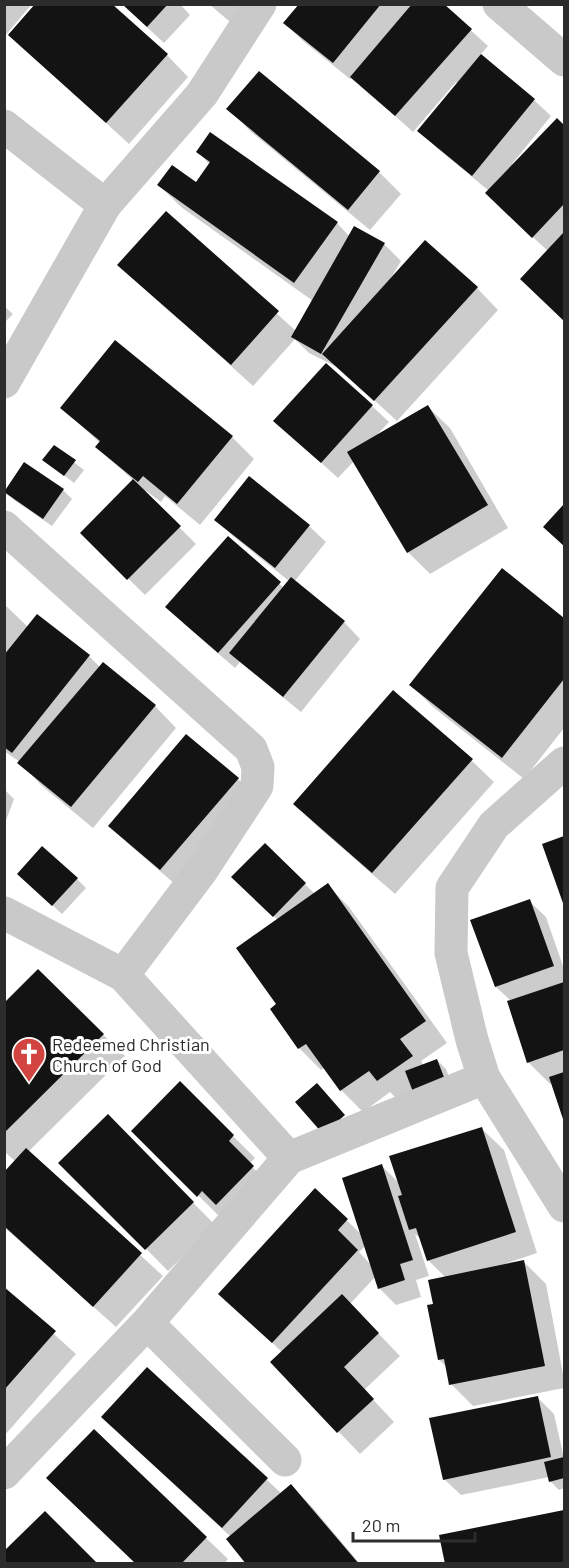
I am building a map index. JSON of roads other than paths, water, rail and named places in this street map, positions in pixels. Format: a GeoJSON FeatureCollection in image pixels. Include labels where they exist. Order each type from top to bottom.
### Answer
{"type":"FeatureCollection","features":[{"type":"Feature","properties":{"kind":"street"},"geometry":{"type":"LineString","coordinates":[[4,382],[105,205],[202,94],[260,4]]}},
{"type":"Feature","properties":{"kind":"street"},"geometry":{"type":"LineString","coordinates":[[499,4],[564,60]]}},
{"type":"Feature","properties":{"kind":"street"},"geometry":{"type":"LineString","coordinates":[[4,126],[105,205]]}},
{"type":"Feature","properties":{"kind":"street"},"geometry":{"type":"LineString","coordinates":[[4,527],[251,749],[258,768],[257,786],[214,851],[123,975]]}},
{"type":"Feature","properties":{"kind":"street"},"geometry":{"type":"LineString","coordinates":[[564,764],[494,825],[452,888],[452,952],[472,1040],[484,1078],[564,1203]]}},
{"type":"Feature","properties":{"kind":"street"},"geometry":{"type":"LineString","coordinates":[[4,914],[123,975],[290,1158]]}},
{"type":"Feature","properties":{"kind":"street"},"geometry":{"type":"LineString","coordinates":[[4,1473],[147,1323],[290,1158],[484,1078]]}},
{"type":"Feature","properties":{"kind":"street"},"geometry":{"type":"LineString","coordinates":[[147,1323],[285,1460]]}},
{"type":"Feature","properties":{"kind":"place","name":"Redeemed Christian Church of God"},"geometry":{"type":"Point","coordinates":[29,1083]}}]}
